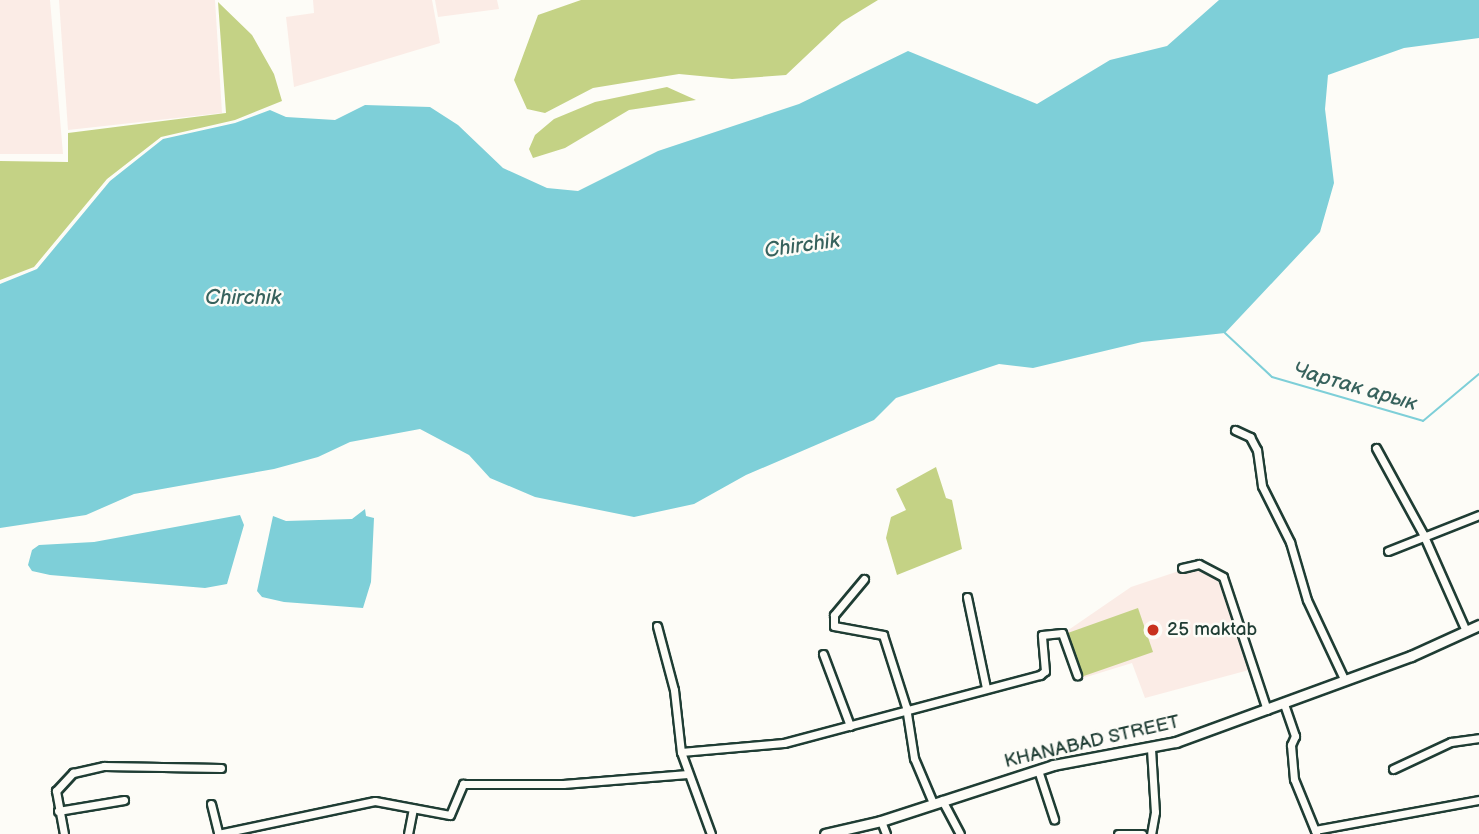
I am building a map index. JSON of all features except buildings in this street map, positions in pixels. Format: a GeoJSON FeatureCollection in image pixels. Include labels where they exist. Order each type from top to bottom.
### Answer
{"type":"FeatureCollection","features":[{"type":"Feature","properties":{"kind":"main road","name":"KHANABAD STREET"},"geometry":{"type":"LineString","coordinates":[[825,834],[852,831],[1038,770],[1151,749],[1345,681],[1479,625]]}},
{"type":"Feature","properties":{"kind":"street"},"geometry":{"type":"LineString","coordinates":[[1235,430],[1250,437],[1256,450],[1262,486],[1290,542],[1307,600],[1345,681]]}},
{"type":"Feature","properties":{"kind":"street"},"geometry":{"type":"LineString","coordinates":[[1376,448],[1423,534],[1466,632]]}},
{"type":"Feature","properties":{"kind":"street"},"geometry":{"type":"LineString","coordinates":[[1388,551],[1423,534],[1479,515]]}},
{"type":"Feature","properties":{"kind":"street"},"geometry":{"type":"LineString","coordinates":[[1181,568],[1199,564],[1223,577],[1267,710]]}},
{"type":"Feature","properties":{"kind":"street"},"geometry":{"type":"LineString","coordinates":[[864,579],[834,615],[834,626],[883,635],[906,707],[914,758],[938,802],[960,834]]}},
{"type":"Feature","properties":{"kind":"street"},"geometry":{"type":"LineString","coordinates":[[967,597],[986,688]]}},
{"type":"Feature","properties":{"kind":"street"},"geometry":{"type":"LineString","coordinates":[[657,626],[674,690],[681,752],[711,834]]}},
{"type":"Feature","properties":{"kind":"street"},"geometry":{"type":"LineString","coordinates":[[681,752],[784,743],[850,726],[906,707],[1043,673],[1039,637],[1058,632],[1063,635],[1077,675]]}},
{"type":"Feature","properties":{"kind":"street"},"geometry":{"type":"LineString","coordinates":[[823,654],[850,726]]}},
{"type":"Feature","properties":{"kind":"street"},"geometry":{"type":"LineString","coordinates":[[1284,704],[1295,736],[1291,745],[1294,779],[1316,832],[1479,800]]}},
{"type":"Feature","properties":{"kind":"street"},"geometry":{"type":"LineString","coordinates":[[1393,769],[1451,742],[1479,738]]}},
{"type":"Feature","properties":{"kind":"street"},"geometry":{"type":"LineString","coordinates":[[1151,749],[1155,812],[1151,834]]}},
{"type":"Feature","properties":{"kind":"street"},"geometry":{"type":"LineString","coordinates":[[64,834],[56,791],[61,782],[88,769],[221,768]]}},
{"type":"Feature","properties":{"kind":"street"},"geometry":{"type":"LineString","coordinates":[[1038,770],[1054,819]]}},
{"type":"Feature","properties":{"kind":"street"},"geometry":{"type":"LineString","coordinates":[[211,804],[218,834],[376,801],[452,815],[458,788],[463,783],[563,784],[688,774]]}},
{"type":"Feature","properties":{"kind":"street"},"geometry":{"type":"LineString","coordinates":[[58,811],[124,800]]}},
{"type":"Feature","properties":{"kind":"street"},"geometry":{"type":"LineString","coordinates":[[408,834],[413,808]]}},
{"type":"Feature","properties":{"kind":"street"},"geometry":{"type":"LineString","coordinates":[[881,821],[886,834]]}},
{"type":"Feature","properties":{"kind":"street"},"geometry":{"type":"LineString","coordinates":[[1118,834],[1142,834]]}},
{"type":"Feature","properties":{"kind":"shaded area"},"geometry":{"type":"Polygon","coordinates":[[[0,0],[50,0],[63,154],[0,154],[0,0]]]}},
{"type":"Feature","properties":{"kind":"shaded area"},"geometry":{"type":"Polygon","coordinates":[[[59,0],[215,0],[222,113],[68,130],[59,0]]]}},
{"type":"Feature","properties":{"kind":"shaded area"},"geometry":{"type":"Polygon","coordinates":[[[313,0],[432,0],[440,43],[294,87],[286,17],[314,13],[313,0]]]}},
{"type":"Feature","properties":{"kind":"shaded area"},"geometry":{"type":"Polygon","coordinates":[[[435,0],[497,0],[499,9],[438,17],[435,0]]]}},
{"type":"Feature","properties":{"kind":"shaded area","name":"25 maktab"},"geometry":{"type":"Polygon","coordinates":[[[1194,566],[1217,577],[1249,670],[1145,698],[1132,663],[1080,679],[1064,633],[1131,587],[1194,566]]]}},
{"type":"Feature","properties":{"kind":"green space"},"geometry":{"type":"Polygon","coordinates":[[[581,0],[878,0],[842,22],[786,75],[732,79],[679,74],[593,88],[545,113],[527,109],[514,80],[538,15],[581,0]]]}},
{"type":"Feature","properties":{"kind":"green space"},"geometry":{"type":"Polygon","coordinates":[[[218,2],[252,35],[274,74],[282,101],[235,120],[161,137],[107,179],[34,267],[0,280],[0,161],[68,162],[68,133],[226,113],[218,2]]]}},
{"type":"Feature","properties":{"kind":"green space"},"geometry":{"type":"Polygon","coordinates":[[[667,87],[696,100],[629,110],[565,148],[533,158],[529,149],[535,135],[554,119],[595,102],[667,87]]]}},
{"type":"Feature","properties":{"kind":"green space"},"geometry":{"type":"Polygon","coordinates":[[[936,467],[946,498],[952,500],[962,549],[897,575],[886,538],[891,517],[906,510],[896,489],[936,467]]]}},
{"type":"Feature","properties":{"kind":"green space"},"geometry":{"type":"Polygon","coordinates":[[[1138,608],[1153,652],[1081,677],[1065,634],[1138,608]]]}},
{"type":"Feature","properties":{"kind":"water","name":"Chirchik"},"geometry":{"type":"Polygon","coordinates":[[[1219,0],[1479,0],[1479,38],[1404,48],[1328,75],[1325,109],[1334,183],[1320,232],[1225,333],[1142,342],[1033,368],[999,364],[896,398],[874,420],[746,475],[694,504],[634,517],[535,497],[490,478],[469,455],[420,429],[350,442],[318,457],[274,469],[134,494],[86,515],[0,528],[0,284],[37,269],[110,181],[163,139],[235,123],[270,110],[286,117],[335,120],[365,105],[430,107],[458,125],[503,168],[547,188],[578,191],[658,151],[799,104],[908,51],[1037,104],[1110,60],[1167,46],[1219,0]]]}},
{"type":"Feature","properties":{"kind":"water"},"geometry":{"type":"Polygon","coordinates":[[[365,509],[366,516],[374,518],[371,582],[363,608],[284,602],[262,597],[257,591],[273,516],[286,521],[352,519],[365,509]]]}},
{"type":"Feature","properties":{"kind":"water"},"geometry":{"type":"Polygon","coordinates":[[[240,515],[244,525],[227,584],[205,588],[50,575],[32,571],[28,565],[32,550],[39,545],[94,542],[240,515]]]}},
{"type":"Feature","properties":{"kind":"waterway","name":"Чартак арык"},"geometry":{"type":"LineString","coordinates":[[1225,333],[1272,377],[1423,421],[1479,374]]}},
{"type":"Feature","properties":{"kind":"place","name":"25 maktab"},"geometry":{"type":"Point","coordinates":[1153,630]}}]}
